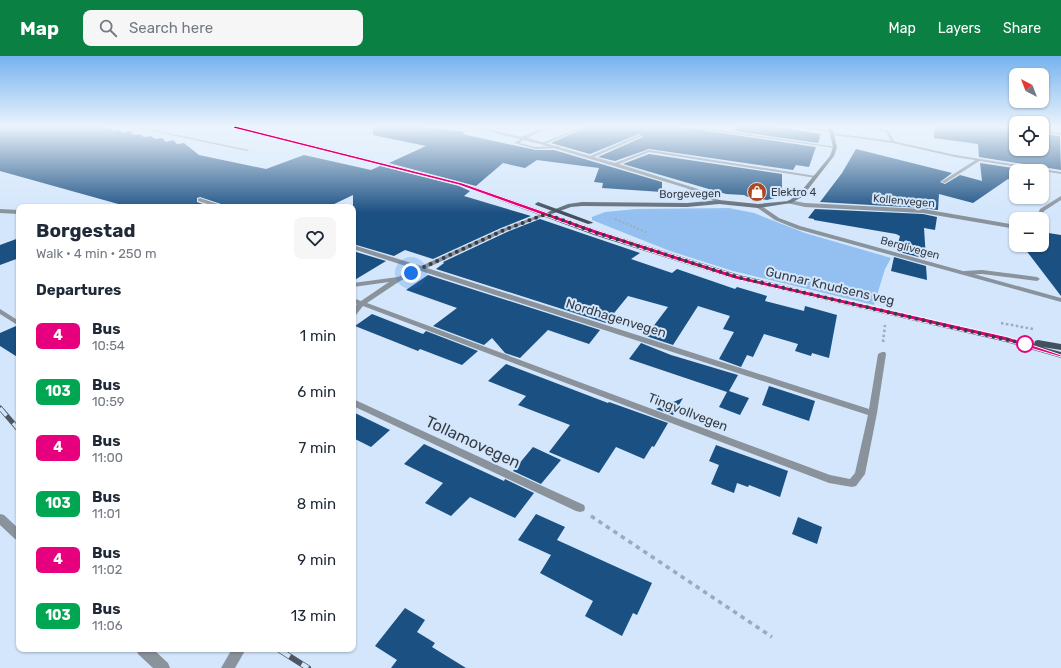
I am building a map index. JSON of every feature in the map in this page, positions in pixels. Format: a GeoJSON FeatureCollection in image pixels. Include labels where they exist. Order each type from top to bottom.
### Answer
{"type":"FeatureCollection","features":[{"type":"Feature","properties":{"kind":"main road","name":"Gunnar Knudsens veg"},"geometry":{"type":"LineString","coordinates":[[348,156],[461,184],[493,190],[556,210],[649,248]]}},
{"type":"Feature","properties":{"kind":"main road","name":"Gunnar Knudsens veg"},"geometry":{"type":"LineString","coordinates":[[461,184],[597,233],[649,248],[737,277],[886,313],[1008,340],[1061,355]]}},
{"type":"Feature","properties":{"kind":"main road","name":"Gunnar Knudsens veg"},"geometry":{"type":"LineString","coordinates":[[1008,340],[1061,347]]}},
{"type":"Feature","properties":{"kind":"street"},"geometry":{"type":"LineString","coordinates":[[592,156],[701,192],[719,202]]}},
{"type":"Feature","properties":{"kind":"street"},"geometry":{"type":"LineString","coordinates":[[616,164],[637,156]]}},
{"type":"Feature","properties":{"kind":"street"},"geometry":{"type":"LineString","coordinates":[[678,156],[816,177]]}},
{"type":"Feature","properties":{"kind":"street","name":"Borgevegen"},"geometry":{"type":"LineString","coordinates":[[546,214],[582,204],[687,206],[719,202],[758,206],[789,202],[800,196],[832,156]]}},
{"type":"Feature","properties":{"kind":"street"},"geometry":{"type":"LineString","coordinates":[[958,156],[1061,172]]}},
{"type":"Feature","properties":{"kind":"street"},"geometry":{"type":"LineString","coordinates":[[943,182],[979,160]]}},
{"type":"Feature","properties":{"kind":"street"},"geometry":{"type":"LineString","coordinates":[[1041,212],[1042,210],[1061,198]]}},
{"type":"Feature","properties":{"kind":"street"},"geometry":{"type":"LineString","coordinates":[[200,200],[213,204]]}},
{"type":"Feature","properties":{"kind":"street","name":"Kollenvegen"},"geometry":{"type":"LineString","coordinates":[[789,202],[806,205],[923,211],[1009,226]]}},
{"type":"Feature","properties":{"kind":"street","name":"Berglivegen"},"geometry":{"type":"LineString","coordinates":[[758,206],[764,212],[784,223],[1061,300]]}},
{"type":"Feature","properties":{"kind":"street"},"geometry":{"type":"LineString","coordinates":[[0,211],[16,212]]}},
{"type":"Feature","properties":{"kind":"street"},"geometry":{"type":"LineString","coordinates":[[357,302],[399,278],[504,230],[546,214]]}},
{"type":"Feature","properties":{"kind":"street","name":"Nordhagenvegen"},"geometry":{"type":"LineString","coordinates":[[356,248],[423,268],[456,281],[873,413]]}},
{"type":"Feature","properties":{"kind":"street"},"geometry":{"type":"LineString","coordinates":[[965,273],[982,272],[1037,279]]}},
{"type":"Feature","properties":{"kind":"street"},"geometry":{"type":"LineString","coordinates":[[356,285],[399,278]]}},
{"type":"Feature","properties":{"kind":"street","name":"Tingvollvegen"},"geometry":{"type":"LineString","coordinates":[[357,302],[829,479],[852,483],[860,474],[873,413],[882,354]]}},
{"type":"Feature","properties":{"kind":"street"},"geometry":{"type":"LineString","coordinates":[[0,311],[16,322]]}},
{"type":"Feature","properties":{"kind":"street","name":"Tollamovegen"},"geometry":{"type":"LineString","coordinates":[[356,403],[580,508]]}},
{"type":"Feature","properties":{"kind":"street"},"geometry":{"type":"LineString","coordinates":[[0,518],[16,533]]}},
{"type":"Feature","properties":{"kind":"street"},"geometry":{"type":"LineString","coordinates":[[145,652],[163,668]]}},
{"type":"Feature","properties":{"kind":"street"},"geometry":{"type":"LineString","coordinates":[[228,668],[237,652]]}},
{"type":"Feature","properties":{"kind":"path"},"geometry":{"type":"LineString","coordinates":[[613,218],[652,235]]}},
{"type":"Feature","properties":{"kind":"path"},"geometry":{"type":"LineString","coordinates":[[882,354],[886,313]]}},
{"type":"Feature","properties":{"kind":"path"},"geometry":{"type":"LineString","coordinates":[[1000,323],[1038,330]]}},
{"type":"Feature","properties":{"kind":"path"},"geometry":{"type":"LineString","coordinates":[[580,508],[772,637]]}},
{"type":"Feature","properties":{"kind":"shaded area"},"geometry":{"type":"Polygon","coordinates":[[[729,208],[754,213],[805,233],[891,258],[885,269],[874,305],[733,271],[670,251],[592,220],[592,217],[605,212],[636,209],[729,208]]]}},
{"type":"Feature","properties":{"kind":"building"},"geometry":{"type":"Polygon","coordinates":[[[0,156],[202,156],[266,169],[302,156],[307,156],[371,170],[380,166],[459,186],[470,191],[464,196],[531,216],[433,259],[405,250],[394,256],[356,245],[356,204],[353,204],[353,195],[334,204],[221,204],[200,197],[197,198],[197,202],[203,204],[118,204],[0,171],[0,156]]]}},
{"type":"Feature","properties":{"kind":"building"},"geometry":{"type":"Polygon","coordinates":[[[405,156],[573,156],[662,182],[662,192],[602,188],[603,183],[594,182],[599,168],[537,160],[525,168],[503,163],[476,186],[389,163],[405,156]]]}},
{"type":"Feature","properties":{"kind":"building"},"geometry":{"type":"Polygon","coordinates":[[[601,156],[630,156],[615,161],[598,157],[601,156]]]}},
{"type":"Feature","properties":{"kind":"building"},"geometry":{"type":"Polygon","coordinates":[[[645,156],[659,156],[782,174],[782,196],[767,200],[744,195],[726,194],[623,164],[645,156]]]}},
{"type":"Feature","properties":{"kind":"building"},"geometry":{"type":"Polygon","coordinates":[[[694,156],[813,156],[809,167],[796,165],[793,170],[694,156]]]}},
{"type":"Feature","properties":{"kind":"building"},"geometry":{"type":"Polygon","coordinates":[[[852,156],[882,156],[952,173],[940,182],[945,184],[960,175],[982,181],[980,163],[1009,167],[1009,179],[973,203],[939,194],[938,210],[820,202],[842,173],[852,156]]]}},
{"type":"Feature","properties":{"kind":"building"},"geometry":{"type":"Polygon","coordinates":[[[979,156],[1061,156],[1061,170],[1049,168],[1049,164],[1023,164],[979,157],[979,156]]]}},
{"type":"Feature","properties":{"kind":"building"},"geometry":{"type":"Polygon","coordinates":[[[815,209],[923,214],[937,217],[935,230],[924,228],[926,259],[896,251],[900,236],[896,234],[808,218],[815,209]]]}},
{"type":"Feature","properties":{"kind":"building"},"geometry":{"type":"Polygon","coordinates":[[[540,219],[640,253],[631,259],[672,273],[677,269],[735,289],[737,287],[767,296],[765,301],[804,311],[805,306],[837,315],[829,358],[812,353],[811,356],[795,351],[798,344],[764,334],[753,357],[747,355],[741,367],[719,359],[734,332],[723,329],[730,316],[698,306],[673,345],[646,336],[668,307],[628,296],[606,323],[436,269],[444,263],[443,262],[507,232],[540,219]]]}},
{"type":"Feature","properties":{"kind":"building"},"geometry":{"type":"Polygon","coordinates":[[[1049,233],[1061,235],[1061,296],[1027,252],[1049,252],[1049,233]]]}},
{"type":"Feature","properties":{"kind":"building"},"geometry":{"type":"Polygon","coordinates":[[[16,239],[16,259],[0,265],[0,245],[16,239]]]}},
{"type":"Feature","properties":{"kind":"building"},"geometry":{"type":"Polygon","coordinates":[[[356,252],[386,261],[356,279],[356,252]]]}},
{"type":"Feature","properties":{"kind":"building"},"geometry":{"type":"Polygon","coordinates":[[[894,257],[926,266],[927,280],[891,271],[894,257]]]}},
{"type":"Feature","properties":{"kind":"building"},"geometry":{"type":"Polygon","coordinates":[[[428,275],[600,330],[589,344],[548,330],[520,358],[505,353],[492,338],[484,345],[433,326],[457,308],[406,290],[428,275]]]}},
{"type":"Feature","properties":{"kind":"building"},"geometry":{"type":"Polygon","coordinates":[[[372,314],[423,334],[426,331],[478,351],[462,365],[420,349],[418,351],[356,325],[372,314]]]}},
{"type":"Feature","properties":{"kind":"building"},"geometry":{"type":"Polygon","coordinates":[[[16,326],[16,356],[0,346],[0,333],[16,326]]]}},
{"type":"Feature","properties":{"kind":"building"},"geometry":{"type":"Polygon","coordinates":[[[641,343],[671,355],[738,375],[729,391],[749,398],[740,415],[719,407],[727,392],[629,359],[641,343]]]}},
{"type":"Feature","properties":{"kind":"building"},"geometry":{"type":"Polygon","coordinates":[[[506,364],[608,403],[609,402],[668,423],[654,447],[652,446],[644,459],[616,447],[599,473],[549,452],[570,425],[518,405],[526,396],[488,381],[506,364]]]}},
{"type":"Feature","properties":{"kind":"building"},"geometry":{"type":"Polygon","coordinates":[[[769,386],[815,401],[809,421],[762,405],[769,386]]]}},
{"type":"Feature","properties":{"kind":"building"},"geometry":{"type":"Polygon","coordinates":[[[683,398],[673,415],[656,409],[683,398]]]}},
{"type":"Feature","properties":{"kind":"building"},"geometry":{"type":"Polygon","coordinates":[[[356,413],[390,430],[371,447],[356,440],[356,413]]]}},
{"type":"Feature","properties":{"kind":"building"},"geometry":{"type":"Polygon","coordinates":[[[424,444],[504,481],[505,479],[534,493],[515,518],[470,497],[451,516],[425,503],[443,483],[404,464],[424,444]]]}},
{"type":"Feature","properties":{"kind":"building"},"geometry":{"type":"Polygon","coordinates":[[[716,445],[788,471],[780,497],[749,485],[748,487],[737,483],[734,493],[711,484],[719,465],[709,461],[716,445]]]}},
{"type":"Feature","properties":{"kind":"building"},"geometry":{"type":"Polygon","coordinates":[[[533,447],[561,460],[541,484],[513,471],[533,447]]]}},
{"type":"Feature","properties":{"kind":"building"},"geometry":{"type":"Polygon","coordinates":[[[536,514],[565,527],[557,540],[652,583],[637,615],[633,613],[622,636],[585,616],[593,601],[540,573],[551,555],[518,540],[536,514]]]}},
{"type":"Feature","properties":{"kind":"building"},"geometry":{"type":"Polygon","coordinates":[[[798,517],[822,527],[817,544],[792,534],[798,517]]]}},
{"type":"Feature","properties":{"kind":"building"},"geometry":{"type":"Polygon","coordinates":[[[405,608],[425,620],[417,632],[435,643],[432,647],[466,668],[391,668],[397,660],[375,646],[405,608]]]}},
{"type":"Feature","properties":{"kind":"railway"},"geometry":{"type":"LineString","coordinates":[[0,408],[16,427]]}},
{"type":"Feature","properties":{"kind":"railway"},"geometry":{"type":"LineString","coordinates":[[283,652],[308,668]]}},
{"type":"Feature","properties":{"kind":"bus line","name":"4"},"geometry":{"type":"LineString","coordinates":[[351,156],[461,184],[597,233],[649,248],[737,277],[1008,340],[1061,355]]}},
{"type":"Feature","properties":{"kind":"place","name":"Elektro 4"},"geometry":{"type":"Point","coordinates":[757,192]}},
{"type":"Feature","properties":{"kind":"route"},"geometry":{"type":"LineString","coordinates":[[411,273],[504,230],[546,214],[597,233],[649,248],[737,277],[1025,344]]}}]}
